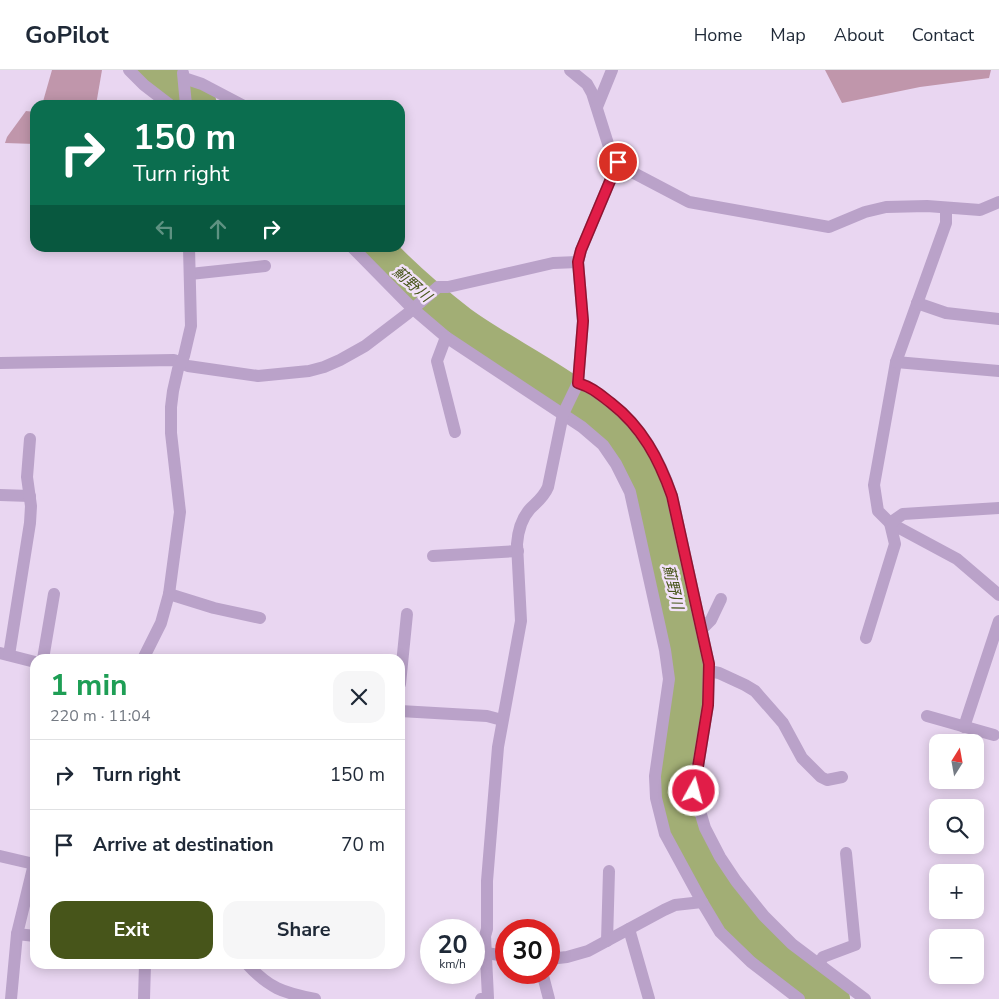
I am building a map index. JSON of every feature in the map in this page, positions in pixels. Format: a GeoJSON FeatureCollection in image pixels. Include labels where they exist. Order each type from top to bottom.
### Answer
{"type":"FeatureCollection","features":[{"type":"Feature","properties":{"kind":"street"},"geometry":{"type":"LineString","coordinates":[[129,70],[164,100]]}},
{"type":"Feature","properties":{"kind":"street"},"geometry":{"type":"LineString","coordinates":[[570,70],[587,84],[597,107],[610,150],[618,162],[630,171],[689,202],[829,228],[865,212],[886,207],[927,206],[980,210],[999,202]]}},
{"type":"Feature","properties":{"kind":"street"},"geometry":{"type":"LineString","coordinates":[[597,107],[612,70]]}},
{"type":"Feature","properties":{"kind":"street"},"geometry":{"type":"LineString","coordinates":[[183,74],[186,100]]}},
{"type":"Feature","properties":{"kind":"street"},"geometry":{"type":"LineString","coordinates":[[183,74],[232,100]]}},
{"type":"Feature","properties":{"kind":"street"},"geometry":{"type":"LineString","coordinates":[[481,999],[488,998],[485,936],[487,929],[488,882],[496,762],[521,621],[518,551],[520,525],[528,511],[544,495],[548,487],[563,414],[578,383],[583,321],[578,262],[581,250],[618,162]]}},
{"type":"Feature","properties":{"kind":"street"},"geometry":{"type":"LineString","coordinates":[[946,208],[946,223],[896,362],[874,485],[878,511],[890,523],[957,559],[999,595]]}},
{"type":"Feature","properties":{"kind":"street"},"geometry":{"type":"LineString","coordinates":[[146,654],[161,623],[169,594],[180,512],[171,442],[171,407],[173,391],[184,356],[190,326],[189,252]]}},
{"type":"Feature","properties":{"kind":"street"},"geometry":{"type":"LineString","coordinates":[[357,252],[412,308],[446,338],[582,427],[603,445],[616,464],[630,492],[664,646],[669,679],[655,776],[656,798],[665,834],[720,932],[751,962],[794,998]]}},
{"type":"Feature","properties":{"kind":"street"},"geometry":{"type":"LineString","coordinates":[[0,363],[174,360],[188,366],[258,376],[310,370],[340,360],[365,346],[391,327],[438,287],[448,287],[553,263],[578,262]]}},
{"type":"Feature","properties":{"kind":"street"},"geometry":{"type":"LineString","coordinates":[[190,274],[264,266]]}},
{"type":"Feature","properties":{"kind":"street"},"geometry":{"type":"LineString","coordinates":[[917,303],[946,312],[999,319]]}},
{"type":"Feature","properties":{"kind":"street"},"geometry":{"type":"LineString","coordinates":[[446,338],[437,361],[455,432]]}},
{"type":"Feature","properties":{"kind":"street"},"geometry":{"type":"LineString","coordinates":[[896,362],[999,371]]}},
{"type":"Feature","properties":{"kind":"street"},"geometry":{"type":"LineString","coordinates":[[578,383],[592,388],[627,416],[645,439],[656,458],[672,496],[702,629],[709,671],[708,705],[694,791],[702,822],[720,857],[764,916],[792,944],[865,999]]}},
{"type":"Feature","properties":{"kind":"street"},"geometry":{"type":"LineString","coordinates":[[30,439],[27,477],[30,496],[30,523],[4,654],[30,661]]}},
{"type":"Feature","properties":{"kind":"street"},"geometry":{"type":"LineString","coordinates":[[0,495],[30,496]]}},
{"type":"Feature","properties":{"kind":"street"},"geometry":{"type":"LineString","coordinates":[[890,523],[903,514],[999,508]]}},
{"type":"Feature","properties":{"kind":"street"},"geometry":{"type":"LineString","coordinates":[[866,638],[895,544],[890,523]]}},
{"type":"Feature","properties":{"kind":"street"},"geometry":{"type":"LineString","coordinates":[[433,556],[518,551]]}},
{"type":"Feature","properties":{"kind":"street"},"geometry":{"type":"LineString","coordinates":[[44,654],[54,594]]}},
{"type":"Feature","properties":{"kind":"street"},"geometry":{"type":"LineString","coordinates":[[169,594],[214,608],[260,618]]}},
{"type":"Feature","properties":{"kind":"street"},"geometry":{"type":"LineString","coordinates":[[702,629],[711,620],[721,599]]}},
{"type":"Feature","properties":{"kind":"street"},"geometry":{"type":"LineString","coordinates":[[403,654],[407,614]]}},
{"type":"Feature","properties":{"kind":"street"},"geometry":{"type":"LineString","coordinates":[[964,727],[999,621]]}},
{"type":"Feature","properties":{"kind":"street"},"geometry":{"type":"LineString","coordinates":[[709,671],[719,673],[755,691],[783,723],[802,758],[821,777],[827,780],[842,777]]}},
{"type":"Feature","properties":{"kind":"street"},"geometry":{"type":"LineString","coordinates":[[405,711],[487,716],[502,720]]}},
{"type":"Feature","properties":{"kind":"street"},"geometry":{"type":"LineString","coordinates":[[927,716],[994,735]]}},
{"type":"Feature","properties":{"kind":"street"},"geometry":{"type":"LineString","coordinates":[[819,964],[823,957],[856,945],[846,853]]}},
{"type":"Feature","properties":{"kind":"street"},"geometry":{"type":"LineString","coordinates":[[0,856],[30,861]]}},
{"type":"Feature","properties":{"kind":"street"},"geometry":{"type":"LineString","coordinates":[[607,941],[609,870]]}},
{"type":"Feature","properties":{"kind":"street"},"geometry":{"type":"LineString","coordinates":[[11,999],[17,934],[30,879]]}},
{"type":"Feature","properties":{"kind":"street"},"geometry":{"type":"LineString","coordinates":[[560,958],[588,951],[675,905],[702,902]]}},
{"type":"Feature","properties":{"kind":"street"},"geometry":{"type":"LineString","coordinates":[[630,929],[649,999]]}},
{"type":"Feature","properties":{"kind":"street"},"geometry":{"type":"LineString","coordinates":[[17,934],[30,935]]}},
{"type":"Feature","properties":{"kind":"street"},"geometry":{"type":"LineString","coordinates":[[486,953],[495,954]]}},
{"type":"Feature","properties":{"kind":"street"},"geometry":{"type":"LineString","coordinates":[[144,999],[145,969]]}},
{"type":"Feature","properties":{"kind":"street"},"geometry":{"type":"LineString","coordinates":[[252,969],[262,980],[293,997],[315,999]]}},
{"type":"Feature","properties":{"kind":"street"},"geometry":{"type":"LineString","coordinates":[[545,984],[549,999]]}},
{"type":"Feature","properties":{"kind":"shaded area"},"geometry":{"type":"Polygon","coordinates":[[[52,70],[102,70],[97,100],[43,100],[52,70]]]}},
{"type":"Feature","properties":{"kind":"shaded area"},"geometry":{"type":"Polygon","coordinates":[[[825,70],[991,70],[989,78],[920,87],[842,103],[825,70]]]}},
{"type":"Feature","properties":{"kind":"shaded area"},"geometry":{"type":"Polygon","coordinates":[[[26,111],[30,111],[30,144],[5,143],[7,137],[26,111]]]}},
{"type":"Feature","properties":{"kind":"waterway","name":"薊野川"},"geometry":{"type":"LineString","coordinates":[[153,70],[164,81],[191,100]]}},
{"type":"Feature","properties":{"kind":"waterway","name":"薊野川"},"geometry":{"type":"LineString","coordinates":[[378,252],[415,288],[459,324],[554,384],[600,417],[620,437],[635,458],[646,483],[654,509],[677,606],[688,666],[688,706],[675,783],[677,802],[681,815],[708,872],[735,915],[768,950],[831,999]]}},
{"type":"Feature","properties":{"kind":"route"},"geometry":{"type":"LineString","coordinates":[[618,162],[581,250],[578,262],[583,321],[578,383],[592,388],[627,416],[645,439],[656,458],[672,496],[709,664],[708,705],[694,791]]}}]}
